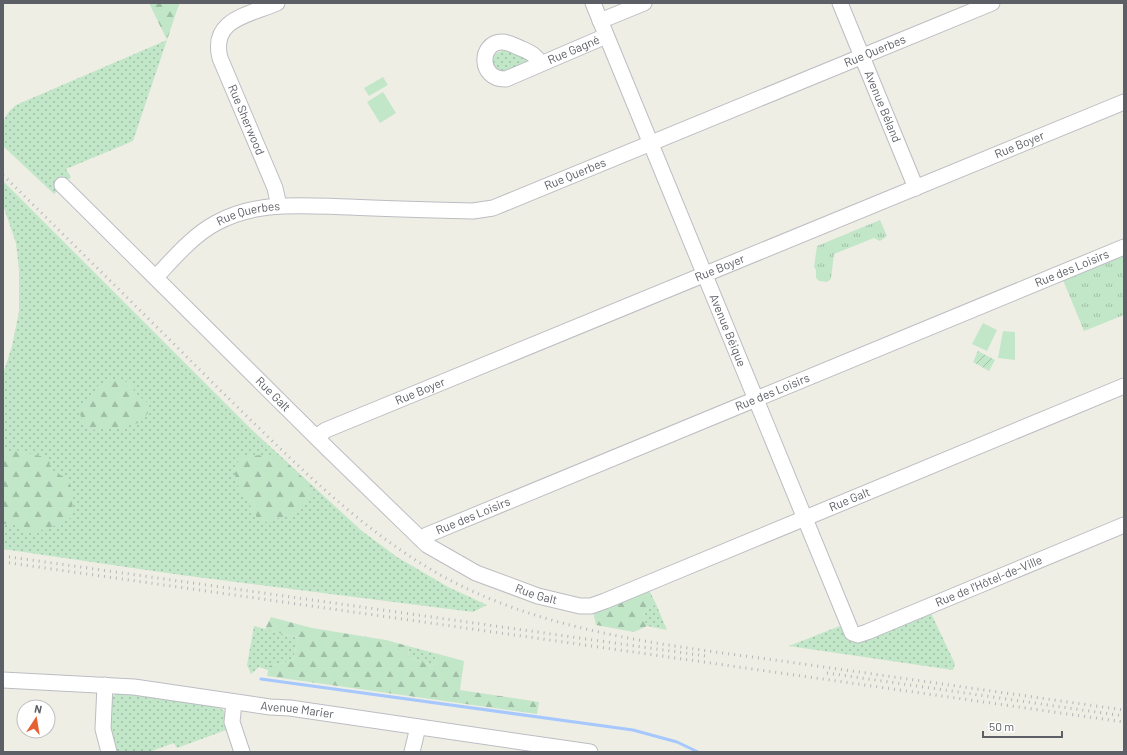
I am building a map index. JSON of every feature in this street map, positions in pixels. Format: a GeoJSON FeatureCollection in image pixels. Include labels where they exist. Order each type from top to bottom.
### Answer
{"type":"FeatureCollection","features":[{"type":"Feature","properties":{"kind":"street","name":"Rue Sherwood"},"geometry":{"type":"LineString","coordinates":[[277,3],[231,22],[220,34],[218,43],[220,58],[275,188],[279,206]]}},
{"type":"Feature","properties":{"kind":"street","name":"Avenue Béique"},"geometry":{"type":"LineString","coordinates":[[593,3],[849,628],[854,634]]}},
{"type":"Feature","properties":{"kind":"street","name":"Rue Gagné"},"geometry":{"type":"LineString","coordinates":[[600,21],[644,3]]}},
{"type":"Feature","properties":{"kind":"street","name":"Avenue Béland"},"geometry":{"type":"LineString","coordinates":[[840,3],[916,188]]}},
{"type":"Feature","properties":{"kind":"street","name":"Rue Querbes"},"geometry":{"type":"LineString","coordinates":[[156,277],[194,239],[216,223],[249,210],[279,206],[487,210],[652,144],[992,3]]}},
{"type":"Feature","properties":{"kind":"street","name":"Rue Gagné"},"geometry":{"type":"LineString","coordinates":[[540,63],[606,36]]}},
{"type":"Feature","properties":{"kind":"street","name":"Rue Boyer"},"geometry":{"type":"LineString","coordinates":[[316,437],[326,430],[1124,102]]}},
{"type":"Feature","properties":{"kind":"street","name":"Rue Galt"},"geometry":{"type":"LineString","coordinates":[[62,185],[421,540],[448,558],[483,576],[538,596],[573,605],[591,606],[1124,386]]}},
{"type":"Feature","properties":{"kind":"street","name":"Rue des Loisirs"},"geometry":{"type":"LineString","coordinates":[[421,540],[427,535],[755,398],[1124,247]]}},
{"type":"Feature","properties":{"kind":"street","name":"Rue de l'Hôtel-de-Ville"},"geometry":{"type":"LineString","coordinates":[[854,634],[867,632],[1124,526]]}},
{"type":"Feature","properties":{"kind":"street","name":"Avenue Marier"},"geometry":{"type":"LineString","coordinates":[[3,680],[140,688],[270,707],[290,708],[590,752]]}},
{"type":"Feature","properties":{"kind":"street"},"geometry":{"type":"LineString","coordinates":[[105,685],[103,729],[109,752]]}},
{"type":"Feature","properties":{"kind":"street"},"geometry":{"type":"LineString","coordinates":[[234,702],[232,722],[242,752]]}},
{"type":"Feature","properties":{"kind":"street"},"geometry":{"type":"LineString","coordinates":[[412,752],[418,727]]}},
{"type":"Feature","properties":{"kind":"green space"},"geometry":{"type":"Polygon","coordinates":[[[149,3],[179,4],[167,40],[149,3]]]}},
{"type":"Feature","properties":{"kind":"green space"},"geometry":{"type":"Polygon","coordinates":[[[167,40],[133,141],[66,169],[71,177],[54,194],[3,146],[3,128],[5,119],[7,114],[16,105],[167,40]]]}},
{"type":"Feature","properties":{"kind":"green space"},"geometry":{"type":"Polygon","coordinates":[[[505,50],[524,57],[527,61],[502,73],[494,68],[492,61],[494,54],[505,50]]]}},
{"type":"Feature","properties":{"kind":"green space"},"geometry":{"type":"Polygon","coordinates":[[[383,77],[388,85],[369,96],[364,88],[383,77]]]}},
{"type":"Feature","properties":{"kind":"green space"},"geometry":{"type":"Polygon","coordinates":[[[383,92],[396,113],[380,123],[367,102],[383,92]]]}},
{"type":"Feature","properties":{"kind":"green space"},"geometry":{"type":"Polygon","coordinates":[[[3,181],[250,428],[362,531],[397,557],[448,587],[487,605],[473,612],[181,575],[3,549],[3,374],[12,346],[19,312],[19,269],[16,243],[3,205],[3,181]]]}},
{"type":"Feature","properties":{"kind":"green space"},"geometry":{"type":"Polygon","coordinates":[[[880,220],[887,236],[880,241],[874,238],[834,254],[831,279],[827,282],[819,281],[816,278],[816,270],[814,267],[817,246],[880,220]]]}},
{"type":"Feature","properties":{"kind":"green space"},"geometry":{"type":"Polygon","coordinates":[[[1124,255],[1124,315],[1084,331],[1063,280],[1124,255]]]}},
{"type":"Feature","properties":{"kind":"green space"},"geometry":{"type":"Polygon","coordinates":[[[983,323],[997,330],[987,351],[972,344],[983,323]]]}},
{"type":"Feature","properties":{"kind":"green space"},"geometry":{"type":"Polygon","coordinates":[[[1003,331],[1015,332],[1015,360],[998,358],[1003,331]]]}},
{"type":"Feature","properties":{"kind":"green space"},"geometry":{"type":"Polygon","coordinates":[[[978,351],[995,360],[989,371],[973,362],[978,351]]]}},
{"type":"Feature","properties":{"kind":"green space"},"geometry":{"type":"Polygon","coordinates":[[[115,380],[127,382],[133,386],[134,392],[148,403],[148,413],[138,423],[115,429],[102,427],[93,430],[84,427],[79,410],[95,394],[99,384],[115,380]]]}},
{"type":"Feature","properties":{"kind":"green space"},"geometry":{"type":"Polygon","coordinates":[[[15,450],[45,457],[50,461],[49,469],[68,479],[73,492],[72,517],[48,528],[29,533],[23,533],[17,523],[3,524],[3,452],[15,450]]]}},
{"type":"Feature","properties":{"kind":"green space"},"geometry":{"type":"Polygon","coordinates":[[[262,455],[283,459],[314,488],[304,507],[296,513],[262,523],[240,489],[235,477],[235,471],[241,457],[262,455]]]}},
{"type":"Feature","properties":{"kind":"green space"},"geometry":{"type":"Polygon","coordinates":[[[649,590],[656,604],[646,610],[642,617],[647,626],[634,632],[596,625],[593,612],[649,590]]]}},
{"type":"Feature","properties":{"kind":"green space"},"geometry":{"type":"Polygon","coordinates":[[[656,604],[667,630],[647,626],[642,617],[646,610],[656,604]]]}},
{"type":"Feature","properties":{"kind":"green space"},"geometry":{"type":"Polygon","coordinates":[[[931,613],[955,664],[953,670],[789,646],[840,626],[847,640],[856,643],[862,642],[931,613]]]}},
{"type":"Feature","properties":{"kind":"green space"},"geometry":{"type":"Polygon","coordinates":[[[271,617],[312,628],[386,640],[408,646],[409,657],[433,666],[438,654],[464,661],[460,690],[539,702],[537,714],[267,676],[269,666],[293,660],[298,638],[265,629],[271,617]]]}},
{"type":"Feature","properties":{"kind":"green space"},"geometry":{"type":"Polygon","coordinates":[[[254,626],[298,638],[293,660],[270,666],[268,670],[259,667],[251,674],[247,665],[254,626]]]}},
{"type":"Feature","properties":{"kind":"green space"},"geometry":{"type":"Polygon","coordinates":[[[408,646],[438,654],[433,666],[409,657],[408,646]]]}},
{"type":"Feature","properties":{"kind":"green space"},"geometry":{"type":"Polygon","coordinates":[[[120,692],[219,707],[225,712],[226,730],[177,748],[174,743],[149,752],[116,752],[110,736],[112,698],[116,693],[120,692]]]}},
{"type":"Feature","properties":{"kind":"waterway"},"geometry":{"type":"LineString","coordinates":[[261,679],[633,730],[677,742],[698,752]]}},
{"type":"Feature","properties":{"kind":"railway"},"geometry":{"type":"LineString","coordinates":[[3,175],[272,441],[326,491],[383,537],[444,577],[484,596],[526,612],[569,625],[612,635],[701,650],[1124,710]]}},
{"type":"Feature","properties":{"kind":"railway"},"geometry":{"type":"LineString","coordinates":[[3,556],[706,656]]}},
{"type":"Feature","properties":{"kind":"railway"},"geometry":{"type":"LineString","coordinates":[[3,562],[1124,722]]}},
{"type":"Feature","properties":{"kind":"railway"},"geometry":{"type":"LineString","coordinates":[[827,673],[1124,716]]}}]}
